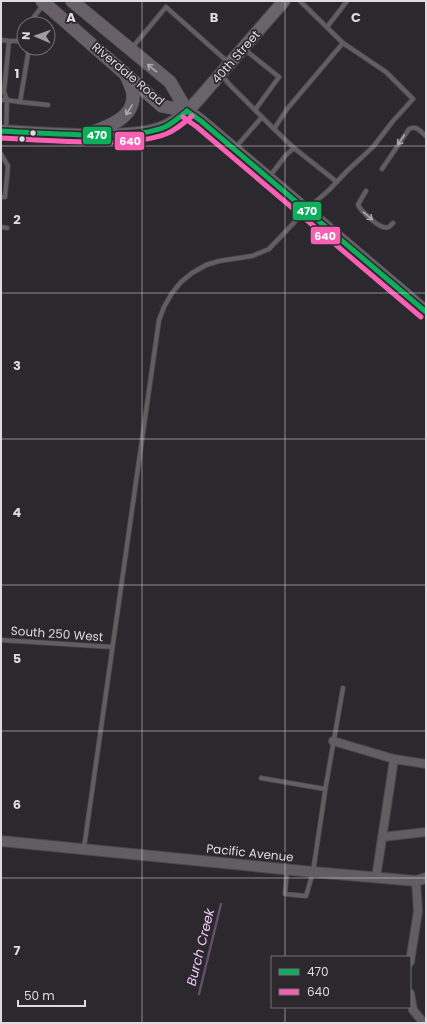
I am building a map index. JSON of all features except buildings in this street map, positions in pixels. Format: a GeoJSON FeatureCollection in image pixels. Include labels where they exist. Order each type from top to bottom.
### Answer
{"type":"FeatureCollection","features":[{"type":"Feature","properties":{"kind":"main road","name":"Riverdale Road"},"geometry":{"type":"LineString","coordinates":[[72,1],[170,82],[187,111]]}},
{"type":"Feature","properties":{"kind":"main road","name":"40th Street"},"geometry":{"type":"LineString","coordinates":[[4,131],[82,136],[127,134],[166,126],[175,121],[197,101],[284,1]]}},
{"type":"Feature","properties":{"kind":"main road","name":"Riverdale Road"},"geometry":{"type":"LineString","coordinates":[[43,2],[162,106],[187,111]]}},
{"type":"Feature","properties":{"kind":"main road"},"geometry":{"type":"LineString","coordinates":[[82,136],[113,124],[123,118],[130,110],[133,101],[133,91],[126,74]]}},
{"type":"Feature","properties":{"kind":"main road"},"geometry":{"type":"LineString","coordinates":[[187,111],[201,121],[426,312]]}},
{"type":"Feature","properties":{"kind":"street"},"geometry":{"type":"LineString","coordinates":[[333,742],[394,759],[426,764]]}},
{"type":"Feature","properties":{"kind":"street"},"geometry":{"type":"LineString","coordinates":[[376,878],[394,759]]}},
{"type":"Feature","properties":{"kind":"street"},"geometry":{"type":"LineString","coordinates":[[382,837],[426,832]]}},
{"type":"Feature","properties":{"kind":"street","name":"Pacific Avenue"},"geometry":{"type":"LineString","coordinates":[[1,841],[416,881]]}},
{"type":"Feature","properties":{"kind":"street"},"geometry":{"type":"LineString","coordinates":[[411,956],[418,911],[416,881],[426,878]]}},
{"type":"Feature","properties":{"kind":"street"},"geometry":{"type":"LineString","coordinates":[[411,999],[413,1010],[424,1023]]}},
{"type":"Feature","properties":{"kind":"lane"},"geometry":{"type":"LineString","coordinates":[[84,849],[159,320],[164,307],[181,282],[192,273],[206,265],[219,261],[252,256],[269,249],[306,210],[373,148],[413,99],[386,72],[343,43],[300,1]]}},
{"type":"Feature","properties":{"kind":"lane"},"geometry":{"type":"LineString","coordinates":[[327,27],[348,1]]}},
{"type":"Feature","properties":{"kind":"lane"},"geometry":{"type":"LineString","coordinates":[[35,16],[43,2]]}},
{"type":"Feature","properties":{"kind":"lane"},"geometry":{"type":"LineString","coordinates":[[131,50],[166,7],[230,63]]}},
{"type":"Feature","properties":{"kind":"lane"},"geometry":{"type":"LineString","coordinates":[[1,40],[16,41]]}},
{"type":"Feature","properties":{"kind":"lane"},"geometry":{"type":"LineString","coordinates":[[4,131],[6,100],[4,92],[9,41]]}},
{"type":"Feature","properties":{"kind":"lane"},"geometry":{"type":"LineString","coordinates":[[274,129],[288,109],[343,43]]}},
{"type":"Feature","properties":{"kind":"lane"},"geometry":{"type":"LineString","coordinates":[[243,48],[279,77],[255,110]]}},
{"type":"Feature","properties":{"kind":"lane"},"geometry":{"type":"LineString","coordinates":[[20,102],[28,56]]}},
{"type":"Feature","properties":{"kind":"lane"},"geometry":{"type":"LineString","coordinates":[[221,74],[294,148],[337,182]]}},
{"type":"Feature","properties":{"kind":"lane"},"geometry":{"type":"LineString","coordinates":[[1,100],[48,106]]}},
{"type":"Feature","properties":{"kind":"lane"},"geometry":{"type":"LineString","coordinates":[[234,149],[262,116]]}},
{"type":"Feature","properties":{"kind":"lane"},"geometry":{"type":"LineString","coordinates":[[382,169],[409,129],[412,127],[416,128],[426,136]]}},
{"type":"Feature","properties":{"kind":"lane"},"geometry":{"type":"LineString","coordinates":[[268,178],[286,155],[294,148]]}},
{"type":"Feature","properties":{"kind":"lane"},"geometry":{"type":"LineString","coordinates":[[1,154],[8,166],[3,197]]}},
{"type":"Feature","properties":{"kind":"lane"},"geometry":{"type":"LineString","coordinates":[[366,191],[358,205],[360,209],[377,224],[383,227],[389,227],[393,223]]}},
{"type":"Feature","properties":{"kind":"lane"},"geometry":{"type":"LineString","coordinates":[[1,227],[7,228]]}},
{"type":"Feature","properties":{"kind":"lane","name":"South 250 West"},"geometry":{"type":"LineString","coordinates":[[1,640],[112,647]]}},
{"type":"Feature","properties":{"kind":"lane"},"geometry":{"type":"LineString","coordinates":[[287,869],[285,894],[306,896],[313,872],[325,789],[343,688]]}},
{"type":"Feature","properties":{"kind":"lane"},"geometry":{"type":"LineString","coordinates":[[261,778],[325,789]]}},
{"type":"Feature","properties":{"kind":"waterway","name":"Burch Creek"},"geometry":{"type":"LineString","coordinates":[[199,994],[221,904]]}},
{"type":"Feature","properties":{"kind":"transit line","name":"470"},"geometry":{"type":"LineString","coordinates":[[187,111],[201,121],[426,312]]}},
{"type":"Feature","properties":{"kind":"transit line","name":"470"},"geometry":{"type":"LineString","coordinates":[[1,131],[88,135],[135,134],[165,127],[174,122],[187,111]]}},
{"type":"Feature","properties":{"kind":"transit line","name":"640"},"geometry":{"type":"LineString","coordinates":[[1,138],[86,142],[141,140],[154,138],[170,132],[192,116]]}},
{"type":"Feature","properties":{"kind":"transit line","name":"640"},"geometry":{"type":"LineString","coordinates":[[183,117],[197,127],[421,317]]}}]}
